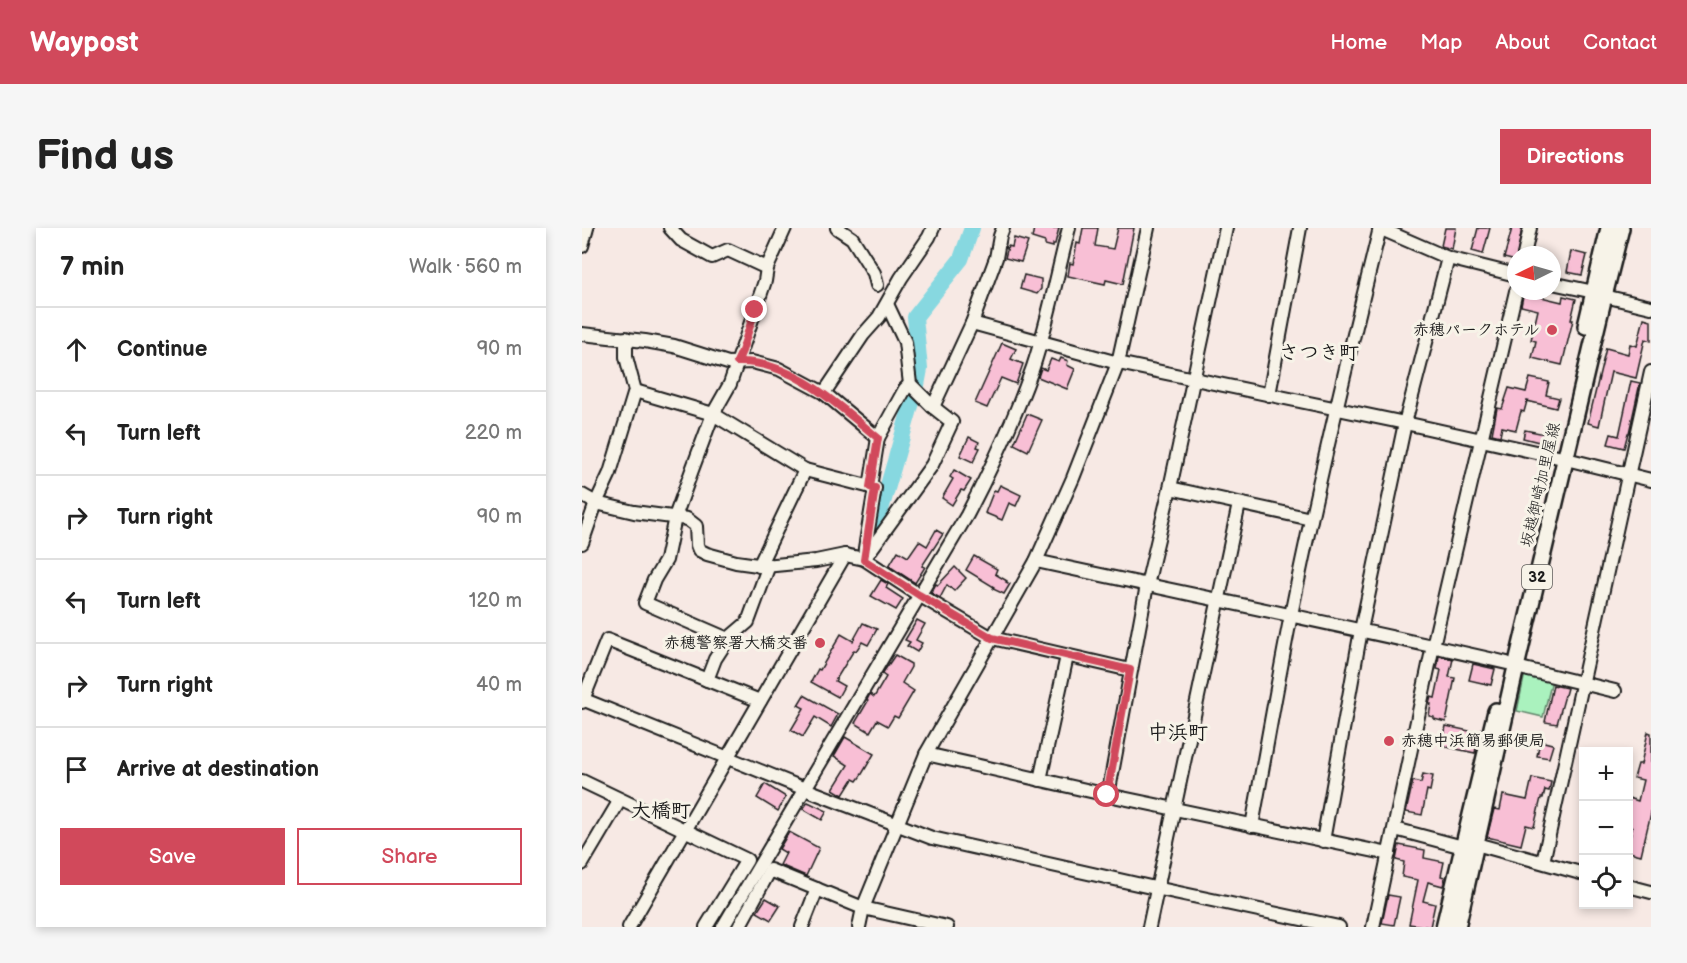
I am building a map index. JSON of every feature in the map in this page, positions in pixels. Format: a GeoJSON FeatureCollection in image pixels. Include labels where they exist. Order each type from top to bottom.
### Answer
{"type":"FeatureCollection","features":[{"type":"Feature","properties":{"kind":"main road","name":"坂越御崎加里屋線"},"geometry":{"type":"LineString","coordinates":[[1457,927],[1470,845],[1599,294],[1609,228]]}},
{"type":"Feature","properties":{"kind":"main road","name":"坂越御崎加里屋線"},"geometry":{"type":"LineString","coordinates":[[1599,294],[1621,228]]}},
{"type":"Feature","properties":{"kind":"main road","name":"坂越御崎加里屋線"},"geometry":{"type":"LineString","coordinates":[[1444,927],[1470,845]]}},
{"type":"Feature","properties":{"kind":"street"},"geometry":{"type":"LineString","coordinates":[[582,246],[587,228]]}},
{"type":"Feature","properties":{"kind":"street"},"geometry":{"type":"LineString","coordinates":[[670,228],[681,240],[712,257],[729,250],[767,268]]}},
{"type":"Feature","properties":{"kind":"street"},"geometry":{"type":"LineString","coordinates":[[728,639],[645,603],[654,580],[666,560],[675,517],[713,414],[730,384],[765,281],[767,268],[784,228]]}},
{"type":"Feature","properties":{"kind":"street"},"geometry":{"type":"LineString","coordinates":[[837,228],[852,238],[874,273],[877,285]]}},
{"type":"Feature","properties":{"kind":"street"},"geometry":{"type":"LineString","coordinates":[[824,393],[887,304],[933,228]]}},
{"type":"Feature","properties":{"kind":"street"},"geometry":{"type":"LineString","coordinates":[[933,407],[972,323],[996,258],[1003,228]]}},
{"type":"Feature","properties":{"kind":"street"},"geometry":{"type":"LineString","coordinates":[[723,927],[967,515],[987,477],[1016,413],[1033,366],[1069,228]]}},
{"type":"Feature","properties":{"kind":"street"},"geometry":{"type":"LineString","coordinates":[[859,927],[863,908],[926,754],[1036,561],[1073,478],[1118,363],[1148,228]]}},
{"type":"Feature","properties":{"kind":"street"},"geometry":{"type":"LineString","coordinates":[[1107,795],[1147,585],[1226,228]]}},
{"type":"Feature","properties":{"kind":"street"},"geometry":{"type":"LineString","coordinates":[[1269,395],[1300,228]]}},
{"type":"Feature","properties":{"kind":"street"},"geometry":{"type":"LineString","coordinates":[[1252,826],[1311,519],[1335,409],[1380,228],[1448,258],[1507,273]]}},
{"type":"Feature","properties":{"kind":"street"},"geometry":{"type":"LineString","coordinates":[[1526,246],[1530,228]]}},
{"type":"Feature","properties":{"kind":"street"},"geometry":{"type":"LineString","coordinates":[[1323,841],[1361,630],[1405,423],[1448,258]]}},
{"type":"Feature","properties":{"kind":"street"},"geometry":{"type":"LineString","coordinates":[[1561,285],[1651,307]]}},
{"type":"Feature","properties":{"kind":"street"},"geometry":{"type":"LineString","coordinates":[[1374,927],[1433,646],[1514,300]]}},
{"type":"Feature","properties":{"kind":"street"},"geometry":{"type":"LineString","coordinates":[[864,560],[932,465],[952,422],[910,384],[905,342],[887,304]]}},
{"type":"Feature","properties":{"kind":"street"},"geometry":{"type":"LineString","coordinates":[[972,323],[1118,363],[1405,423],[1651,480]]}},
{"type":"Feature","properties":{"kind":"street"},"geometry":{"type":"LineString","coordinates":[[582,334],[627,338],[674,346],[728,363],[752,362],[780,369],[824,393],[878,438]]}},
{"type":"Feature","properties":{"kind":"street"},"geometry":{"type":"LineString","coordinates":[[582,543],[596,503],[610,473],[635,391],[626,357],[627,338]]}},
{"type":"Feature","properties":{"kind":"street"},"geometry":{"type":"LineString","coordinates":[[1543,862],[1651,372]]}},
{"type":"Feature","properties":{"kind":"street"},"geometry":{"type":"LineString","coordinates":[[870,487],[878,438],[910,384]]}},
{"type":"Feature","properties":{"kind":"street"},"geometry":{"type":"LineString","coordinates":[[635,391],[713,414],[805,470],[875,488],[864,560]]}},
{"type":"Feature","properties":{"kind":"street"},"geometry":{"type":"LineString","coordinates":[[707,680],[715,659],[728,639],[748,622],[764,565],[805,470]]}},
{"type":"Feature","properties":{"kind":"street"},"geometry":{"type":"LineString","coordinates":[[1170,489],[1311,519]]}},
{"type":"Feature","properties":{"kind":"street"},"geometry":{"type":"LineString","coordinates":[[582,495],[596,503],[634,512],[687,519],[696,526],[699,550],[736,562],[764,565],[816,561],[845,555],[864,560],[992,638],[1130,670]]}},
{"type":"Feature","properties":{"kind":"street"},"geometry":{"type":"LineString","coordinates":[[1149,927],[1239,504]]}},
{"type":"Feature","properties":{"kind":"street"},"geometry":{"type":"LineString","coordinates":[[629,927],[845,555]]}},
{"type":"Feature","properties":{"kind":"street"},"geometry":{"type":"LineString","coordinates":[[1036,561],[1433,646],[1615,691]]}},
{"type":"Feature","properties":{"kind":"street"},"geometry":{"type":"LineString","coordinates":[[760,701],[607,640],[582,700],[896,826],[943,841],[1339,927]]}},
{"type":"Feature","properties":{"kind":"street"},"geometry":{"type":"LineString","coordinates":[[1040,780],[1067,656]]}},
{"type":"Feature","properties":{"kind":"street"},"geometry":{"type":"LineString","coordinates":[[926,754],[1107,795],[1389,854]]}},
{"type":"Feature","properties":{"kind":"street"},"geometry":{"type":"LineString","coordinates":[[582,781],[747,860],[706,927]]}},
{"type":"Feature","properties":{"kind":"street"},"geometry":{"type":"LineString","coordinates":[[582,864],[620,800]]}},
{"type":"Feature","properties":{"kind":"street"},"geometry":{"type":"LineString","coordinates":[[1395,829],[1579,872]]}},
{"type":"Feature","properties":{"kind":"street"},"geometry":{"type":"LineString","coordinates":[[739,927],[770,870],[863,908],[941,926]]}},
{"type":"Feature","properties":{"kind":"street"},"geometry":{"type":"LineString","coordinates":[[1633,887],[1651,892]]}},
{"type":"Feature","properties":{"kind":"street"},"geometry":{"type":"LineString","coordinates":[[802,927],[817,889]]}},
{"type":"Feature","properties":{"kind":"green space"},"geometry":{"type":"Polygon","coordinates":[[[1525,673],[1552,680],[1543,717],[1517,711],[1525,673]]]}},
{"type":"Feature","properties":{"kind":"building"},"geometry":{"type":"Polygon","coordinates":[[[1034,228],[1059,228],[1053,247],[1032,238],[1034,228]]]}},
{"type":"Feature","properties":{"kind":"building"},"geometry":{"type":"Polygon","coordinates":[[[1083,228],[1098,228],[1095,246],[1113,249],[1118,228],[1134,228],[1123,284],[1106,280],[1105,284],[1068,276],[1070,263],[1073,264],[1083,228]]]}},
{"type":"Feature","properties":{"kind":"building"},"geometry":{"type":"Polygon","coordinates":[[[1445,228],[1456,228],[1452,249],[1441,246],[1445,228]]]}},
{"type":"Feature","properties":{"kind":"building"},"geometry":{"type":"Polygon","coordinates":[[[1478,228],[1490,228],[1483,254],[1472,251],[1478,228]]]}},
{"type":"Feature","properties":{"kind":"building"},"geometry":{"type":"Polygon","coordinates":[[[1512,228],[1522,228],[1519,246],[1507,246],[1512,228]]]}},
{"type":"Feature","properties":{"kind":"building"},"geometry":{"type":"Polygon","coordinates":[[[1014,238],[1028,242],[1021,262],[1005,258],[1008,246],[1012,247],[1014,238]]]}},
{"type":"Feature","properties":{"kind":"building"},"geometry":{"type":"Polygon","coordinates":[[[1571,251],[1587,255],[1582,275],[1567,272],[1571,251]]]}},
{"type":"Feature","properties":{"kind":"building"},"geometry":{"type":"Polygon","coordinates":[[[1024,275],[1041,279],[1041,289],[1037,294],[1020,289],[1024,275]]]}},
{"type":"Feature","properties":{"kind":"building","name":"赤穂パークホテル"},"geometry":{"type":"Polygon","coordinates":[[[1563,296],[1576,299],[1562,365],[1532,358],[1536,341],[1531,340],[1538,310],[1521,306],[1522,300],[1562,302],[1563,296]]]}},
{"type":"Feature","properties":{"kind":"building"},"geometry":{"type":"Polygon","coordinates":[[[1644,318],[1651,320],[1651,341],[1645,339],[1636,378],[1611,372],[1599,426],[1588,423],[1606,348],[1628,354],[1630,344],[1637,346],[1644,318]]]}},
{"type":"Feature","properties":{"kind":"building"},"geometry":{"type":"Polygon","coordinates":[[[1002,343],[1016,349],[1011,359],[1023,364],[1016,384],[1001,378],[987,408],[975,403],[1002,343]]]}},
{"type":"Feature","properties":{"kind":"building"},"geometry":{"type":"Polygon","coordinates":[[[1061,358],[1068,361],[1067,365],[1075,369],[1067,389],[1038,377],[1041,368],[1046,370],[1051,359],[1059,362],[1061,358]]]}},
{"type":"Feature","properties":{"kind":"building"},"geometry":{"type":"Polygon","coordinates":[[[1530,378],[1549,382],[1546,395],[1559,398],[1556,408],[1527,401],[1524,412],[1521,411],[1516,430],[1502,427],[1500,436],[1492,434],[1497,408],[1502,409],[1509,388],[1526,392],[1530,378]]]}},
{"type":"Feature","properties":{"kind":"building"},"geometry":{"type":"Polygon","coordinates":[[[1631,381],[1640,383],[1624,448],[1608,444],[1611,434],[1619,436],[1631,381]]]}},
{"type":"Feature","properties":{"kind":"building"},"geometry":{"type":"Polygon","coordinates":[[[1027,414],[1042,420],[1028,451],[1014,444],[1027,414]]]}},
{"type":"Feature","properties":{"kind":"building"},"geometry":{"type":"Polygon","coordinates":[[[1525,430],[1545,434],[1543,443],[1523,438],[1525,430]]]}},
{"type":"Feature","properties":{"kind":"building"},"geometry":{"type":"Polygon","coordinates":[[[969,437],[979,442],[977,447],[980,448],[973,462],[960,456],[969,437]]]}},
{"type":"Feature","properties":{"kind":"building"},"geometry":{"type":"Polygon","coordinates":[[[954,470],[971,480],[964,491],[961,490],[952,505],[942,498],[953,479],[950,477],[954,470]]]}},
{"type":"Feature","properties":{"kind":"building"},"geometry":{"type":"Polygon","coordinates":[[[1000,485],[1021,495],[1016,506],[1009,503],[1002,520],[985,513],[994,490],[997,491],[1000,485]]]}},
{"type":"Feature","properties":{"kind":"building"},"geometry":{"type":"Polygon","coordinates":[[[936,530],[943,534],[922,566],[925,567],[915,583],[889,566],[898,551],[908,557],[919,541],[927,546],[936,530]]]}},
{"type":"Feature","properties":{"kind":"building"},"geometry":{"type":"Polygon","coordinates":[[[974,556],[997,569],[995,574],[1010,584],[1004,594],[966,570],[974,556]]]}},
{"type":"Feature","properties":{"kind":"building"},"geometry":{"type":"Polygon","coordinates":[[[955,567],[966,578],[954,591],[947,585],[940,598],[931,593],[936,584],[938,585],[955,567]]]}},
{"type":"Feature","properties":{"kind":"building"},"geometry":{"type":"Polygon","coordinates":[[[881,580],[888,584],[886,588],[903,599],[896,610],[871,596],[881,580]]]}},
{"type":"Feature","properties":{"kind":"building"},"geometry":{"type":"Polygon","coordinates":[[[917,620],[925,624],[916,640],[922,643],[917,652],[907,646],[910,642],[905,640],[917,620]]]}},
{"type":"Feature","properties":{"kind":"building"},"geometry":{"type":"Polygon","coordinates":[[[863,623],[877,629],[868,645],[862,642],[856,651],[854,650],[835,681],[844,686],[838,697],[811,682],[841,634],[853,641],[863,623]]]}},
{"type":"Feature","properties":{"kind":"building"},"geometry":{"type":"Polygon","coordinates":[[[895,655],[911,664],[902,683],[914,691],[898,718],[894,716],[888,726],[877,720],[870,732],[855,723],[870,694],[874,697],[886,677],[882,674],[895,655]]]}},
{"type":"Feature","properties":{"kind":"building"},"geometry":{"type":"Polygon","coordinates":[[[1439,656],[1453,659],[1449,677],[1455,678],[1446,722],[1429,716],[1431,704],[1429,704],[1431,697],[1435,698],[1441,670],[1437,669],[1439,656]]]}},
{"type":"Feature","properties":{"kind":"building"},"geometry":{"type":"Polygon","coordinates":[[[1473,664],[1495,669],[1491,685],[1469,680],[1473,664]]]}},
{"type":"Feature","properties":{"kind":"building"},"geometry":{"type":"Polygon","coordinates":[[[1553,685],[1567,688],[1557,724],[1545,722],[1553,685]]]}},
{"type":"Feature","properties":{"kind":"building"},"geometry":{"type":"Polygon","coordinates":[[[804,695],[838,714],[831,727],[815,717],[803,737],[791,730],[804,708],[798,705],[804,695]]]}},
{"type":"Feature","properties":{"kind":"building"},"geometry":{"type":"Polygon","coordinates":[[[1446,726],[1479,733],[1475,753],[1442,746],[1446,726]]]}},
{"type":"Feature","properties":{"kind":"building"},"geometry":{"type":"Polygon","coordinates":[[[1648,732],[1651,733],[1651,813],[1641,855],[1633,853],[1633,799],[1638,801],[1643,780],[1634,778],[1638,764],[1641,764],[1648,732]]]}},
{"type":"Feature","properties":{"kind":"building"},"geometry":{"type":"Polygon","coordinates":[[[845,737],[874,754],[857,781],[853,779],[843,795],[833,789],[848,765],[834,756],[845,737]]]}},
{"type":"Feature","properties":{"kind":"building"},"geometry":{"type":"Polygon","coordinates":[[[1540,741],[1553,745],[1549,758],[1537,756],[1540,741]]]}},
{"type":"Feature","properties":{"kind":"building"},"geometry":{"type":"Polygon","coordinates":[[[1423,774],[1433,776],[1430,791],[1427,790],[1422,815],[1406,812],[1413,781],[1421,783],[1423,774]]]}},
{"type":"Feature","properties":{"kind":"building"},"geometry":{"type":"Polygon","coordinates":[[[1532,778],[1551,782],[1549,791],[1545,790],[1541,798],[1534,827],[1526,825],[1521,845],[1487,837],[1494,809],[1500,810],[1503,795],[1527,800],[1532,778]]]}},
{"type":"Feature","properties":{"kind":"building"},"geometry":{"type":"Polygon","coordinates":[[[765,784],[786,797],[778,811],[757,798],[765,784]]]}},
{"type":"Feature","properties":{"kind":"building"},"geometry":{"type":"Polygon","coordinates":[[[808,802],[827,811],[822,820],[803,809],[808,802]]]}},
{"type":"Feature","properties":{"kind":"building"},"geometry":{"type":"Polygon","coordinates":[[[789,832],[819,848],[806,876],[780,865],[786,853],[779,849],[789,832]]]}},
{"type":"Feature","properties":{"kind":"building"},"geometry":{"type":"Polygon","coordinates":[[[1399,845],[1425,850],[1424,858],[1444,862],[1441,876],[1445,877],[1443,886],[1428,882],[1423,901],[1435,904],[1430,927],[1409,924],[1418,880],[1402,877],[1404,862],[1396,860],[1399,845]]]}},
{"type":"Feature","properties":{"kind":"building"},"geometry":{"type":"Polygon","coordinates":[[[1388,895],[1400,897],[1394,925],[1382,923],[1388,895]]]}},
{"type":"Feature","properties":{"kind":"building"},"geometry":{"type":"Polygon","coordinates":[[[766,898],[780,906],[771,920],[757,912],[766,898]]]}},
{"type":"Feature","properties":{"kind":"waterway"},"geometry":{"type":"LineString","coordinates":[[876,527],[920,369],[915,317],[961,259],[972,228]]}},
{"type":"Feature","properties":{"kind":"place","name":"赤穂パークホテル"},"geometry":{"type":"Point","coordinates":[1552,330]}},
{"type":"Feature","properties":{"kind":"place","name":"赤穂警察署大橋交番"},"geometry":{"type":"Point","coordinates":[820,643]}},
{"type":"Feature","properties":{"kind":"place","name":"赤穂中浜簡易郵便局"},"geometry":{"type":"Point","coordinates":[1389,741]}},
{"type":"Feature","properties":{"kind":"district","name":"さつき町"},"geometry":{"type":"Point","coordinates":[1319,353]}},
{"type":"Feature","properties":{"kind":"district","name":"中浜町"},"geometry":{"type":"Point","coordinates":[1178,733]}},
{"type":"Feature","properties":{"kind":"district","name":"大橋町"},"geometry":{"type":"Point","coordinates":[661,811]}},
{"type":"Feature","properties":{"kind":"route"},"geometry":{"type":"LineString","coordinates":[[755,310],[737,362],[760,363],[780,369],[824,393],[878,438],[870,487],[875,488],[864,560],[992,638],[1130,670],[1107,795]]}}]}
